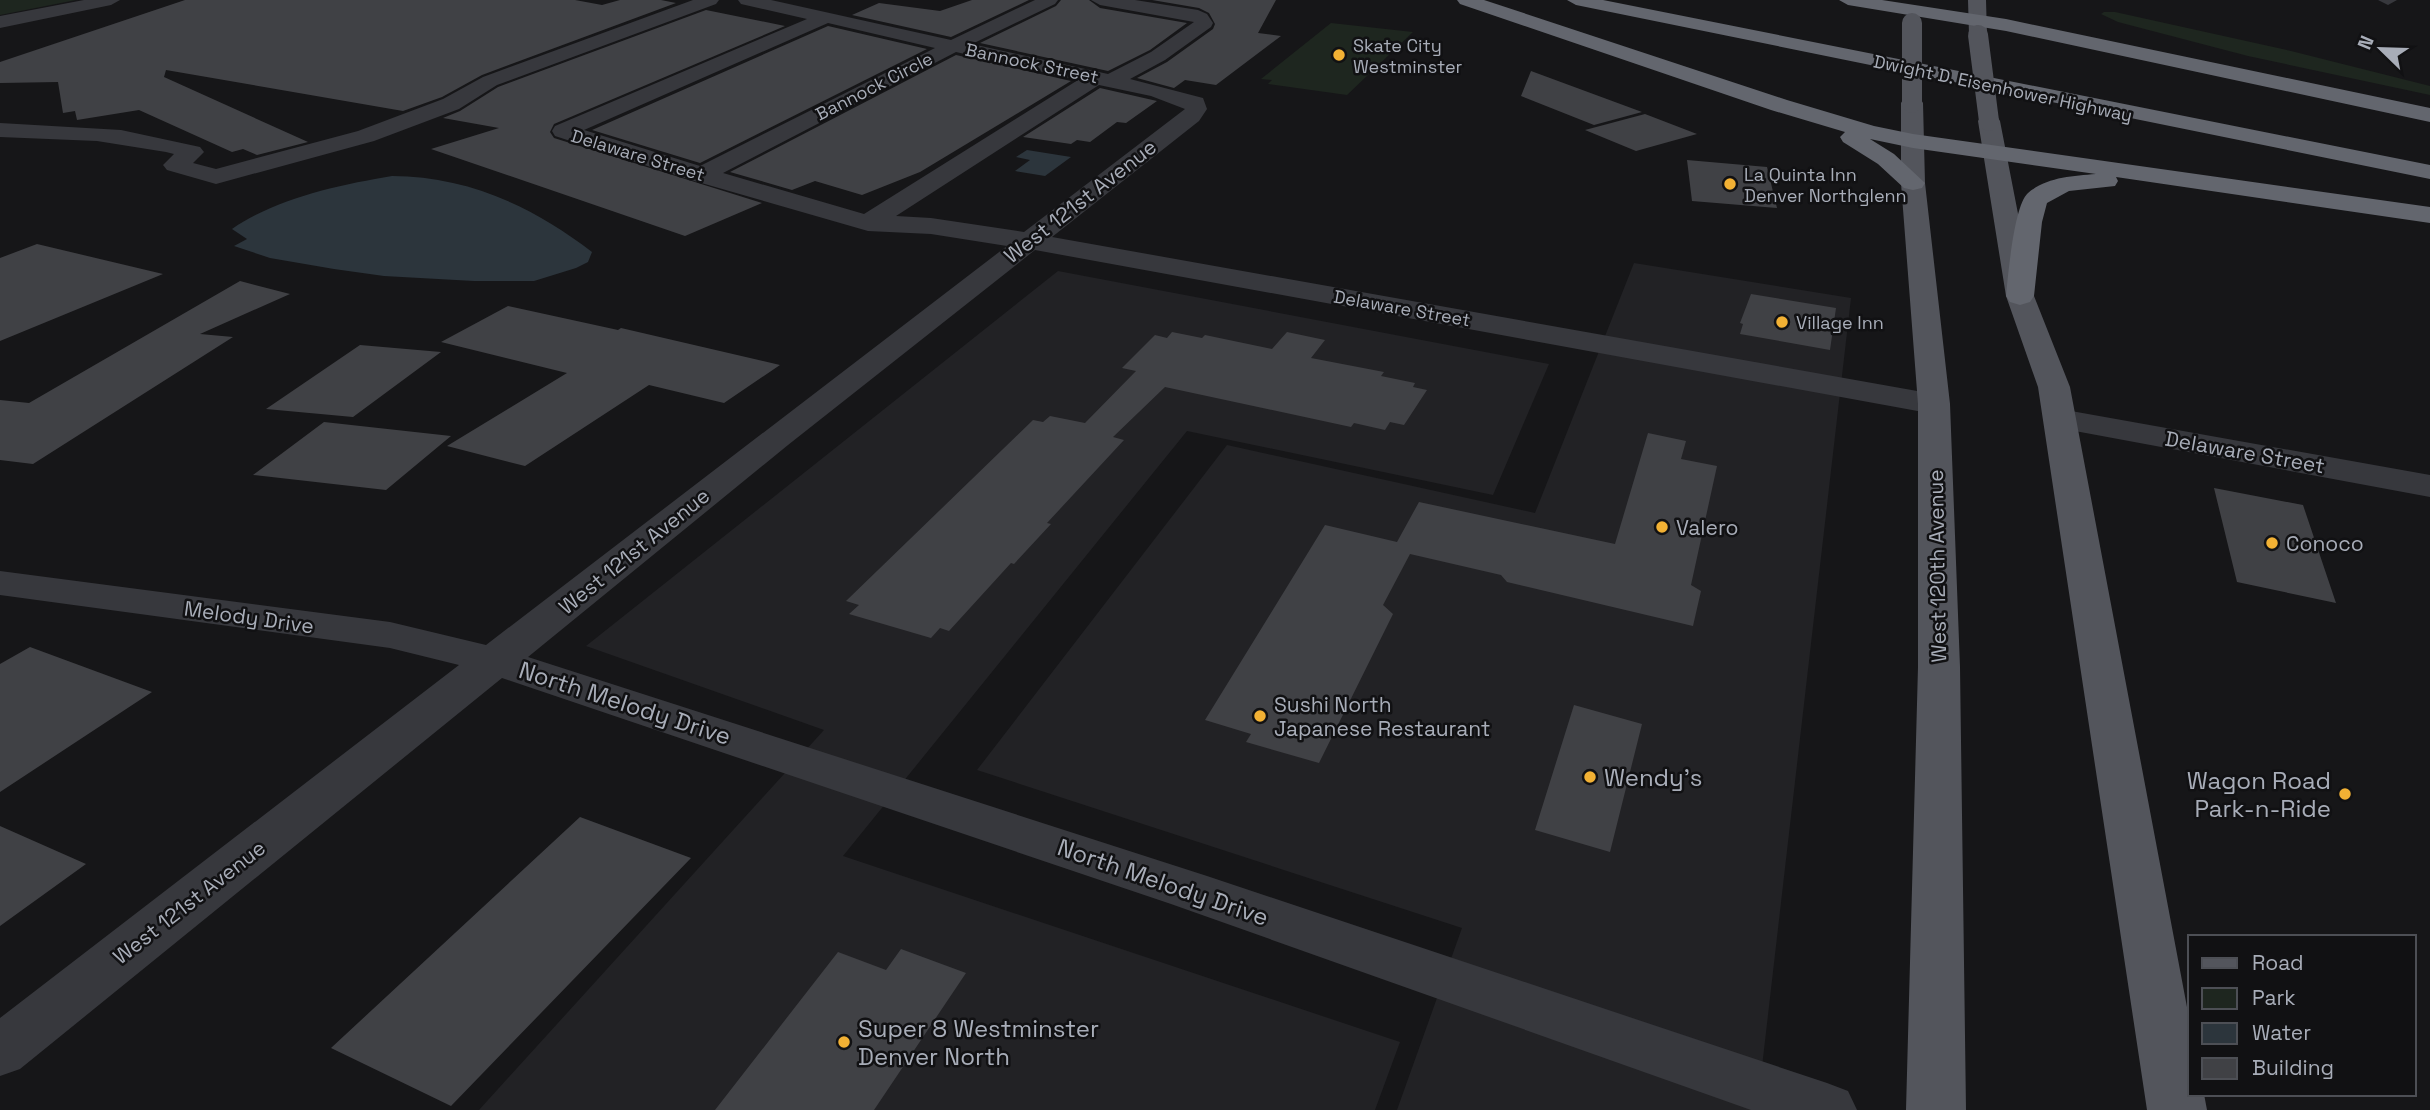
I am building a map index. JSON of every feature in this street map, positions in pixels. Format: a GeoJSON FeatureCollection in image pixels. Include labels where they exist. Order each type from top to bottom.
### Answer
{"type":"FeatureCollection","features":[{"type":"Feature","properties":{"kind":"highway"},"geometry":{"type":"LineString","coordinates":[[1466,0],[1779,105],[1870,132],[1913,141],[2430,215]]}},
{"type":"Feature","properties":{"kind":"highway","name":"Dwight D. Eisenhower Highway"},"geometry":{"type":"LineString","coordinates":[[1576,0],[2430,172]]}},
{"type":"Feature","properties":{"kind":"highway"},"geometry":{"type":"LineString","coordinates":[[1597,0],[2051,93],[2423,157]]}},
{"type":"Feature","properties":{"kind":"highway"},"geometry":{"type":"LineString","coordinates":[[1633,0],[2423,157]]}},
{"type":"Feature","properties":{"kind":"highway","name":"Dwight D. Eisenhower Highway"},"geometry":{"type":"LineString","coordinates":[[1657,0],[2300,124]]}},
{"type":"Feature","properties":{"kind":"highway"},"geometry":{"type":"LineString","coordinates":[[1848,0],[1912,11],[1977,28],[2099,45],[2430,115]]}},
{"type":"Feature","properties":{"kind":"highway"},"geometry":{"type":"LineString","coordinates":[[1991,0],[2007,11],[2034,23],[2099,45]]}},
{"type":"Feature","properties":{"kind":"highway"},"geometry":{"type":"LineString","coordinates":[[1779,105],[1857,140],[1892,163],[1913,183]]}},
{"type":"Feature","properties":{"kind":"highway"},"geometry":{"type":"LineString","coordinates":[[2020,296],[2029,222],[2036,199],[2063,184],[2126,181],[2258,190]]}},
{"type":"Feature","properties":{"kind":"main road"},"geometry":{"type":"LineString","coordinates":[[1977,0],[1977,28],[1993,152],[2020,296],[2054,387],[2177,1110]]}},
{"type":"Feature","properties":{"kind":"main road","name":"West 120th Avenue"},"geometry":{"type":"LineString","coordinates":[[1912,11],[1913,183],[1934,404],[1939,667],[1936,1110]]}},
{"type":"Feature","properties":{"kind":"street"},"geometry":{"type":"LineString","coordinates":[[0,22],[111,0]]}},
{"type":"Feature","properties":{"kind":"street"},"geometry":{"type":"LineString","coordinates":[[0,130],[88,132],[166,145],[192,152],[175,165],[216,177],[378,132],[451,104],[491,81],[710,0]]}},
{"type":"Feature","properties":{"kind":"street","name":"Bannock Street"},"geometry":{"type":"LineString","coordinates":[[747,0],[1104,79]]}},
{"type":"Feature","properties":{"kind":"street","name":"Bannock Circle"},"geometry":{"type":"LineString","coordinates":[[700,175],[1049,0]]}},
{"type":"Feature","properties":{"kind":"street"},"geometry":{"type":"LineString","coordinates":[[868,223],[1104,79],[1170,48],[1204,23],[1201,18],[1192,14],[1100,0]]}},
{"type":"Feature","properties":{"kind":"street"},"geometry":{"type":"LineString","coordinates":[[824,17],[846,5]]}},
{"type":"Feature","properties":{"kind":"street","name":"Delaware Street"},"geometry":{"type":"LineString","coordinates":[[824,17],[563,131],[700,175],[868,223],[931,226],[1029,241],[1934,404]]}},
{"type":"Feature","properties":{"kind":"street","name":"West 121st Avenue"},"geometry":{"type":"LineString","coordinates":[[0,1051],[776,438],[1191,116],[1196,109],[1195,103],[1185,98],[1104,79]]}},
{"type":"Feature","properties":{"kind":"street","name":"Delaware Street"},"geometry":{"type":"LineString","coordinates":[[2060,419],[2430,486]]}},
{"type":"Feature","properties":{"kind":"street","name":"Melody Drive"},"geometry":{"type":"LineString","coordinates":[[0,583],[390,635],[496,661]]}},
{"type":"Feature","properties":{"kind":"street","name":"North Melody Drive"},"geometry":{"type":"LineString","coordinates":[[496,661],[1189,890],[1828,1110]]}},
{"type":"Feature","properties":{"kind":"shaded area"},"geometry":{"type":"Polygon","coordinates":[[[1634,263],[1851,298],[1757,1110],[1397,1110],[1462,928],[977,770],[1227,445],[1535,513],[1634,263]]]}},
{"type":"Feature","properties":{"kind":"shaded area"},"geometry":{"type":"Polygon","coordinates":[[[1058,271],[1549,364],[1493,495],[1187,431],[843,856],[1400,1042],[1375,1110],[479,1110],[824,730],[586,646],[1058,271]]]}},
{"type":"Feature","properties":{"kind":"green space"},"geometry":{"type":"Polygon","coordinates":[[[0,0],[76,0],[0,15],[0,0]]]}},
{"type":"Feature","properties":{"kind":"green space"},"geometry":{"type":"Polygon","coordinates":[[[2115,12],[2291,51],[2430,86],[2430,95],[2248,56],[2118,22],[2101,14],[2115,12]]]}},
{"type":"Feature","properties":{"kind":"green space","name":"Skate City Westminster"},"geometry":{"type":"Polygon","coordinates":[[[1331,23],[1413,32],[1347,95],[1268,84],[1272,80],[1261,79],[1331,23]]]}},
{"type":"Feature","properties":{"kind":"water"},"geometry":{"type":"Polygon","coordinates":[[[1027,150],[1071,157],[1045,176],[1015,171],[1030,160],[1016,157],[1027,150]]]}},
{"type":"Feature","properties":{"kind":"water"},"geometry":{"type":"Polygon","coordinates":[[[392,176],[447,182],[498,197],[547,221],[570,236],[592,252],[588,262],[534,281],[474,281],[384,276],[334,269],[270,258],[234,246],[247,239],[232,229],[269,209],[309,194],[392,176]]]}},
{"type":"Feature","properties":{"kind":"building"},"geometry":{"type":"Polygon","coordinates":[[[185,0],[575,0],[602,5],[620,0],[661,0],[676,3],[482,75],[442,97],[403,111],[166,70],[164,77],[308,142],[257,155],[243,149],[232,152],[139,110],[77,120],[75,111],[63,113],[58,82],[0,83],[0,62],[185,0]]]}},
{"type":"Feature","properties":{"kind":"building"},"geometry":{"type":"Polygon","coordinates":[[[972,0],[1029,0],[951,37],[852,15],[879,3],[940,11],[972,0]]]}},
{"type":"Feature","properties":{"kind":"building"},"geometry":{"type":"Polygon","coordinates":[[[1061,0],[1089,0],[1100,8],[1187,23],[1150,50],[1108,71],[980,43],[1056,6],[1061,0]]]}},
{"type":"Feature","properties":{"kind":"building"},"geometry":{"type":"Polygon","coordinates":[[[1152,0],[1276,0],[1258,33],[1281,36],[1216,85],[1185,80],[1174,88],[1137,78],[1167,62],[1213,29],[1215,24],[1209,13],[1199,8],[1152,0]]]}},
{"type":"Feature","properties":{"kind":"building"},"geometry":{"type":"Polygon","coordinates":[[[706,10],[785,26],[554,124],[550,132],[554,138],[762,203],[685,236],[431,149],[499,128],[443,118],[460,111],[498,87],[706,10]]]}},
{"type":"Feature","properties":{"kind":"building"},"geometry":{"type":"Polygon","coordinates":[[[828,26],[927,49],[700,163],[592,130],[828,26]]]}},
{"type":"Feature","properties":{"kind":"building"},"geometry":{"type":"Polygon","coordinates":[[[956,55],[1071,81],[920,172],[862,195],[815,181],[792,190],[730,172],[956,55]]]}},
{"type":"Feature","properties":{"kind":"building"},"geometry":{"type":"Polygon","coordinates":[[[1531,71],[1642,112],[1594,125],[1521,96],[1531,71]]]}},
{"type":"Feature","properties":{"kind":"building"},"geometry":{"type":"Polygon","coordinates":[[[1100,88],[1157,101],[1126,123],[1117,122],[1090,142],[1077,140],[1071,144],[1023,137],[1100,88]]]}},
{"type":"Feature","properties":{"kind":"building"},"geometry":{"type":"Polygon","coordinates":[[[1645,114],[1697,134],[1636,151],[1585,130],[1645,114]]]}},
{"type":"Feature","properties":{"kind":"building","name":"La Quinta Inn Denver Northglenn"},"geometry":{"type":"Polygon","coordinates":[[[1687,160],[1767,167],[1777,208],[1692,201],[1687,160]]]}},
{"type":"Feature","properties":{"kind":"building"},"geometry":{"type":"Polygon","coordinates":[[[37,244],[163,274],[0,341],[0,258],[37,244]]]}},
{"type":"Feature","properties":{"kind":"building"},"geometry":{"type":"Polygon","coordinates":[[[240,281],[290,294],[200,334],[233,337],[33,464],[0,460],[0,400],[29,403],[240,281]]]}},
{"type":"Feature","properties":{"kind":"building","name":"Village Inn"},"geometry":{"type":"Polygon","coordinates":[[[1751,294],[1836,308],[1830,350],[1740,334],[1743,324],[1740,323],[1751,294]]]}},
{"type":"Feature","properties":{"kind":"building"},"geometry":{"type":"Polygon","coordinates":[[[508,306],[618,330],[621,328],[780,365],[724,403],[649,385],[525,466],[447,446],[567,373],[441,342],[508,306]]]}},
{"type":"Feature","properties":{"kind":"building"},"geometry":{"type":"Polygon","coordinates":[[[1172,332],[1202,338],[1205,335],[1272,349],[1287,332],[1325,340],[1311,358],[1384,372],[1381,376],[1415,383],[1413,387],[1427,390],[1404,425],[1390,422],[1385,430],[1354,423],[1351,427],[1165,387],[1113,437],[1124,440],[1047,523],[1051,524],[949,631],[940,628],[931,638],[849,614],[859,605],[846,601],[1033,420],[1043,422],[1050,416],[1085,423],[1136,371],[1122,368],[1155,335],[1167,338],[1172,332]]]}},
{"type":"Feature","properties":{"kind":"building"},"geometry":{"type":"Polygon","coordinates":[[[360,345],[441,352],[353,417],[266,409],[360,345]]]}},
{"type":"Feature","properties":{"kind":"building"},"geometry":{"type":"Polygon","coordinates":[[[324,422],[451,436],[386,490],[253,475],[324,422]]]}},
{"type":"Feature","properties":{"kind":"building"},"geometry":{"type":"Polygon","coordinates":[[[1648,433],[1686,441],[1681,459],[1717,466],[1691,585],[1701,591],[1693,626],[1507,582],[1501,575],[1410,554],[1383,605],[1393,614],[1319,763],[1246,742],[1251,734],[1205,720],[1325,525],[1397,542],[1419,502],[1615,544],[1648,433]]]}},
{"type":"Feature","properties":{"kind":"building","name":"Conoco"},"geometry":{"type":"Polygon","coordinates":[[[2214,488],[2303,505],[2336,603],[2237,582],[2214,488]]]}},
{"type":"Feature","properties":{"kind":"building"},"geometry":{"type":"Polygon","coordinates":[[[30,647],[152,692],[0,792],[0,664],[30,647]]]}},
{"type":"Feature","properties":{"kind":"building","name":"Wendy's"},"geometry":{"type":"Polygon","coordinates":[[[1574,705],[1642,724],[1610,852],[1535,830],[1574,705]]]}},
{"type":"Feature","properties":{"kind":"building"},"geometry":{"type":"Polygon","coordinates":[[[580,817],[691,858],[451,1106],[331,1048],[580,817]]]}},
{"type":"Feature","properties":{"kind":"building"},"geometry":{"type":"Polygon","coordinates":[[[0,826],[86,864],[0,926],[0,826]]]}},
{"type":"Feature","properties":{"kind":"building","name":"Super 8 Westminster Denver North"},"geometry":{"type":"Polygon","coordinates":[[[901,949],[966,973],[874,1110],[715,1110],[838,952],[886,970],[901,949]]]}},
{"type":"Feature","properties":{"kind":"place","name":"Skate City Westminster"},"geometry":{"type":"Point","coordinates":[1339,55]}},
{"type":"Feature","properties":{"kind":"place","name":"La Quinta Inn Denver Northglenn"},"geometry":{"type":"Point","coordinates":[1730,184]}},
{"type":"Feature","properties":{"kind":"place","name":"Village Inn"},"geometry":{"type":"Point","coordinates":[1782,322]}},
{"type":"Feature","properties":{"kind":"place","name":"Valero"},"geometry":{"type":"Point","coordinates":[1662,527]}},
{"type":"Feature","properties":{"kind":"place","name":"Conoco"},"geometry":{"type":"Point","coordinates":[2272,543]}},
{"type":"Feature","properties":{"kind":"place","name":"Sushi North Japanese Restaurant"},"geometry":{"type":"Point","coordinates":[1260,716]}},
{"type":"Feature","properties":{"kind":"place","name":"Wendy's"},"geometry":{"type":"Point","coordinates":[1590,777]}},
{"type":"Feature","properties":{"kind":"place","name":"Wagon Road Park-n-Ride"},"geometry":{"type":"Point","coordinates":[2345,794]}},
{"type":"Feature","properties":{"kind":"place","name":"Super 8 Westminster Denver North"},"geometry":{"type":"Point","coordinates":[844,1042]}}]}
